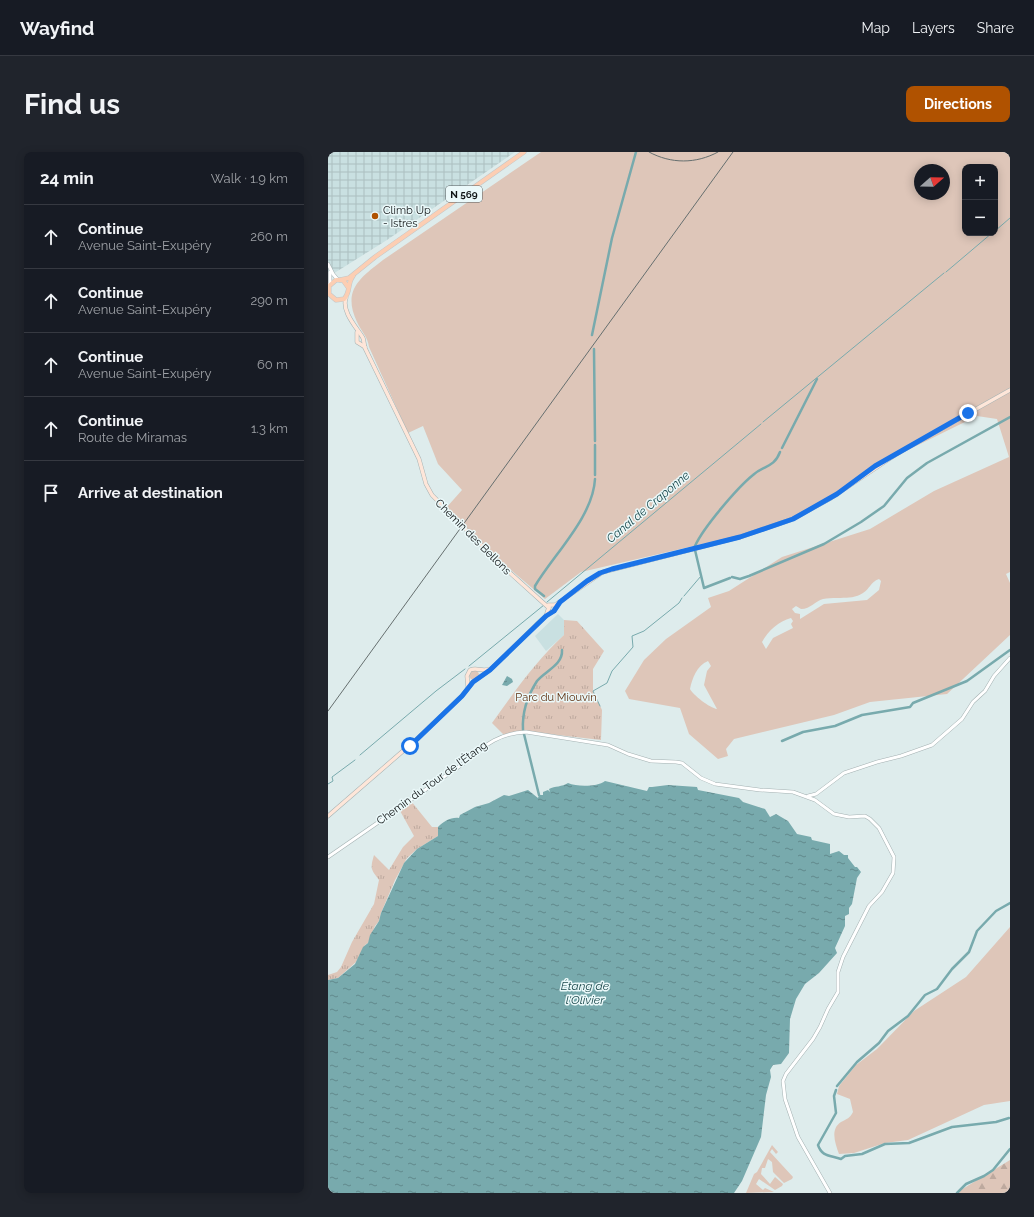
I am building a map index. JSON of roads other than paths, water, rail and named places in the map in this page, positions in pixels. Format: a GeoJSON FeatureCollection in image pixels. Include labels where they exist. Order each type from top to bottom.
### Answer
{"type":"FeatureCollection","features":[{"type":"Feature","properties":{"kind":"main road","name":"N 569"},"geometry":{"type":"LineString","coordinates":[[339,280],[348,278],[524,152]]}},
{"type":"Feature","properties":{"kind":"main road","name":"N 569"},"geometry":{"type":"LineString","coordinates":[[348,287],[350,280],[356,272]]}},
{"type":"Feature","properties":{"kind":"main road"},"geometry":{"type":"LineString","coordinates":[[346,309],[329,294],[329,287],[339,280],[345,282],[348,287],[348,293],[344,302],[362,343]]}},
{"type":"Feature","properties":{"kind":"main road"},"geometry":{"type":"LineString","coordinates":[[328,298],[335,300],[346,297]]}},
{"type":"Feature","properties":{"kind":"main road"},"geometry":{"type":"LineString","coordinates":[[359,337],[357,342],[362,343]]}},
{"type":"Feature","properties":{"kind":"main road","name":"Chemin des Bellons"},"geometry":{"type":"LineString","coordinates":[[362,343],[418,459],[426,484],[432,495],[498,562],[551,608]]}},
{"type":"Feature","properties":{"kind":"main road"},"geometry":{"type":"LineString","coordinates":[[328,816],[410,746],[468,689],[473,682],[493,667],[546,616],[551,608],[603,572],[745,536],[793,519],[837,494],[887,460],[1010,390]]}},
{"type":"Feature","properties":{"kind":"main road"},"geometry":{"type":"LineString","coordinates":[[468,689],[468,673],[470,670],[475,669],[479,671],[493,667]]}},
{"type":"Feature","properties":{"kind":"main road"},"geometry":{"type":"LineString","coordinates":[[479,671],[480,678]]}},
{"type":"Feature","properties":{"kind":"main road"},"geometry":{"type":"LineString","coordinates":[[469,680],[473,682]]}},
{"type":"Feature","properties":{"kind":"street"},"geometry":{"type":"LineString","coordinates":[[328,265],[339,280]]}},
{"type":"Feature","properties":{"kind":"street"},"geometry":{"type":"LineString","coordinates":[[328,265],[331,278],[329,287]]}},
{"type":"Feature","properties":{"kind":"street"},"geometry":{"type":"LineString","coordinates":[[807,796],[816,794],[844,773],[932,745],[962,719],[972,702],[985,692],[994,676],[1010,658]]}},
{"type":"Feature","properties":{"kind":"street","name":"Chemin du Tour de l'Étang"},"geometry":{"type":"LineString","coordinates":[[328,857],[467,761],[487,742],[518,732],[604,744],[638,758],[651,761],[682,763],[701,778],[715,784],[760,790],[793,792],[807,796],[834,814],[849,817],[865,816],[870,819],[879,828],[894,857],[893,873],[882,892],[869,906],[840,965],[838,992],[814,1039],[795,1061],[783,1081],[785,1100],[798,1137],[830,1193]]}},
{"type":"Feature","properties":{"kind":"water"},"geometry":{"type":"Polygon","coordinates":[[[507,676],[512,679],[513,682],[507,686],[502,685],[507,676]]]}},
{"type":"Feature","properties":{"kind":"water","name":"Étang de l'Olivier"},"geometry":{"type":"Polygon","coordinates":[[[605,781],[647,791],[649,787],[668,785],[697,787],[698,790],[739,798],[743,802],[765,809],[770,817],[776,814],[788,821],[797,834],[811,837],[812,840],[830,844],[830,854],[839,851],[844,855],[848,855],[848,858],[861,872],[857,878],[852,904],[849,908],[849,914],[845,916],[845,926],[835,948],[837,953],[819,973],[805,984],[796,999],[790,1019],[789,1053],[781,1064],[773,1065],[770,1070],[771,1077],[766,1095],[761,1137],[742,1181],[734,1193],[328,1193],[328,980],[338,978],[355,964],[363,947],[368,943],[370,935],[379,921],[381,913],[404,863],[417,849],[438,836],[438,827],[443,823],[450,819],[459,818],[460,815],[475,807],[489,803],[504,795],[509,796],[528,790],[538,798],[539,795],[543,795],[543,792],[548,790],[550,792],[549,789],[568,783],[587,786],[605,781]]]}},
{"type":"Feature","properties":{"kind":"waterway"},"geometry":{"type":"LineString","coordinates":[[592,335],[612,238],[636,152]]}},
{"type":"Feature","properties":{"kind":"waterway","name":"Canal de Craponne"},"geometry":{"type":"LineString","coordinates":[[998,228],[1010,218]]}},
{"type":"Feature","properties":{"kind":"waterway","name":"Canal de Craponne"},"geometry":{"type":"LineString","coordinates":[[946,272],[988,236]]}},
{"type":"Feature","properties":{"kind":"waterway","name":"Canal de Craponne"},"geometry":{"type":"LineString","coordinates":[[763,422],[944,273]]}},
{"type":"Feature","properties":{"kind":"waterway"},"geometry":{"type":"LineString","coordinates":[[594,349],[595,441]]}},
{"type":"Feature","properties":{"kind":"waterway"},"geometry":{"type":"LineString","coordinates":[[782,448],[817,379]]}},
{"type":"Feature","properties":{"kind":"waterway"},"geometry":{"type":"LineString","coordinates":[[732,577],[740,579],[749,576],[824,544],[861,522],[884,506],[907,478],[927,463],[1010,417]]}},
{"type":"Feature","properties":{"kind":"waterway","name":"Canal de Craponne"},"geometry":{"type":"LineString","coordinates":[[547,602],[761,424]]}},
{"type":"Feature","properties":{"kind":"waterway"},"geometry":{"type":"LineString","coordinates":[[595,445],[595,475]]}},
{"type":"Feature","properties":{"kind":"waterway"},"geometry":{"type":"LineString","coordinates":[[695,546],[705,529],[730,498],[753,475],[772,464],[780,452]]}},
{"type":"Feature","properties":{"kind":"waterway"},"geometry":{"type":"LineString","coordinates":[[544,596],[535,589],[535,586],[580,521],[593,493],[595,479]]}},
{"type":"Feature","properties":{"kind":"waterway"},"geometry":{"type":"LineString","coordinates":[[695,550],[704,588],[730,578]]}},
{"type":"Feature","properties":{"kind":"waterway"},"geometry":{"type":"LineString","coordinates":[[684,596],[701,576]]}},
{"type":"Feature","properties":{"kind":"waterway"},"geometry":{"type":"LineString","coordinates":[[600,706],[593,691],[607,683],[612,671],[633,647],[632,636],[644,631],[679,603],[682,598]]}},
{"type":"Feature","properties":{"kind":"waterway","name":"Canal de Craponne"},"geometry":{"type":"LineString","coordinates":[[469,666],[544,605]]}},
{"type":"Feature","properties":{"kind":"waterway"},"geometry":{"type":"LineString","coordinates":[[523,730],[526,704],[531,692],[540,677],[560,660],[562,650]]}},
{"type":"Feature","properties":{"kind":"waterway"},"geometry":{"type":"LineString","coordinates":[[782,741],[803,732],[835,726],[862,715],[910,707],[913,703],[967,681],[1010,650]]}},
{"type":"Feature","properties":{"kind":"waterway","name":"Canal de Craponne"},"geometry":{"type":"LineString","coordinates":[[360,755],[436,691],[465,669]]}},
{"type":"Feature","properties":{"kind":"waterway"},"geometry":{"type":"LineString","coordinates":[[524,734],[539,795]]}},
{"type":"Feature","properties":{"kind":"waterway","name":"Canal de Craponne"},"geometry":{"type":"LineString","coordinates":[[328,784],[333,781],[332,777],[355,760]]}},
{"type":"Feature","properties":{"kind":"waterway"},"geometry":{"type":"LineString","coordinates":[[837,1086],[857,1062],[879,1043],[888,1031],[908,1016],[925,995],[937,989],[952,969],[969,952],[977,931],[996,911],[1010,903]]}},
{"type":"Feature","properties":{"kind":"waterway"},"geometry":{"type":"LineString","coordinates":[[836,1090],[834,1096],[836,1113],[818,1145],[824,1154],[841,1159],[845,1156],[862,1154],[885,1144],[909,1143],[952,1127],[996,1122],[1009,1118]]}},
{"type":"Feature","properties":{"kind":"waterway"},"geometry":{"type":"LineString","coordinates":[[957,1193],[966,1184],[993,1170],[1010,1149]]}},
{"type":"Feature","properties":{"kind":"railway"},"geometry":{"type":"LineString","coordinates":[[649,152],[666,159],[684,161],[701,159],[718,152]]}},
{"type":"Feature","properties":{"kind":"railway"},"geometry":{"type":"LineString","coordinates":[[328,711],[733,152]]}},
{"type":"Feature","properties":{"kind":"place","name":"Climb Up - Istres"},"geometry":{"type":"Point","coordinates":[375,216]}},
{"type":"Feature","properties":{"kind":"park label","name":"Parc du Miouvin"},"geometry":{"type":"Point","coordinates":[556,697]}}]}
